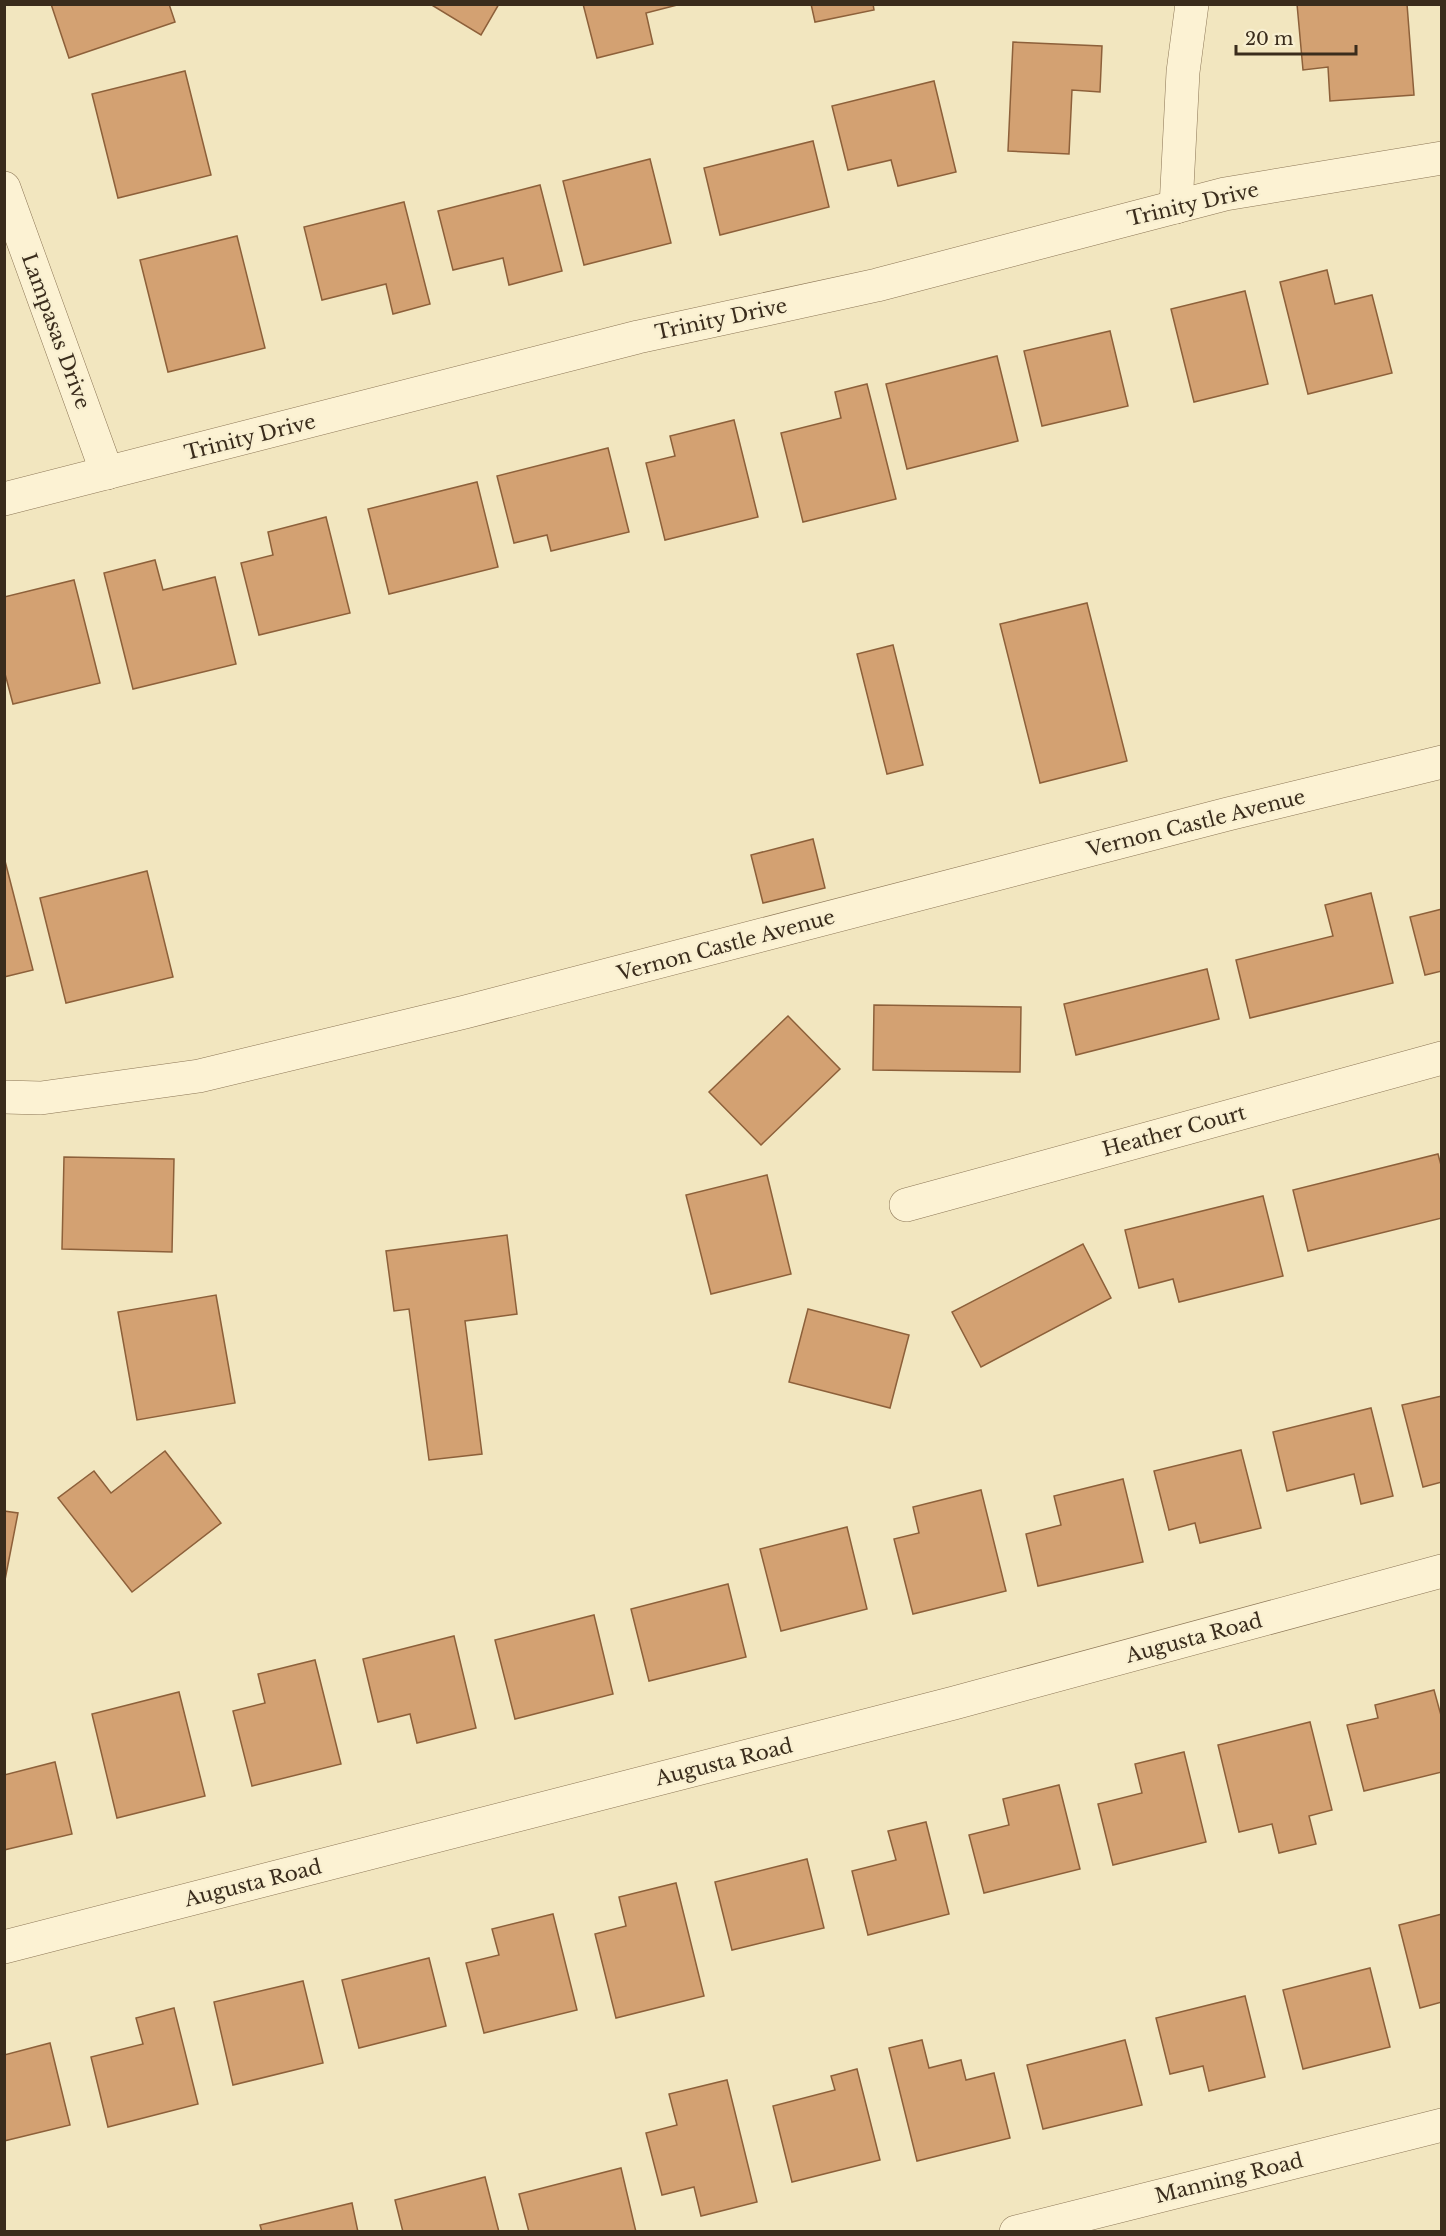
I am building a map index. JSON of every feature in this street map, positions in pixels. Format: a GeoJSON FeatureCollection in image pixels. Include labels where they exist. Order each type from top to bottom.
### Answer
{"type":"FeatureCollection","features":[{"type":"Feature","properties":{"kind":"street"},"geometry":{"type":"LineString","coordinates":[[1176,207],[1183,72],[1192,4]]}},
{"type":"Feature","properties":{"kind":"street","name":"Trinity Drive"},"geometry":{"type":"LineString","coordinates":[[4,499],[638,337],[877,285],[1225,194],[1442,158]]}},
{"type":"Feature","properties":{"kind":"street","name":"Lampasas Drive"},"geometry":{"type":"LineString","coordinates":[[4,188],[107,473]]}},
{"type":"Feature","properties":{"kind":"street","name":"Vernon Castle Avenue"},"geometry":{"type":"LineString","coordinates":[[4,1097],[41,1098],[199,1076],[465,1012],[1204,820],[1442,762]]}},
{"type":"Feature","properties":{"kind":"street","name":"Heather Court"},"geometry":{"type":"LineString","coordinates":[[906,1205],[1442,1058]]}},
{"type":"Feature","properties":{"kind":"street","name":"Augusta Road"},"geometry":{"type":"LineString","coordinates":[[4,1947],[954,1703],[1442,1571]]}},
{"type":"Feature","properties":{"kind":"street","name":"Manning Road"},"geometry":{"type":"LineString","coordinates":[[1016,2232],[1442,2125]]}},
{"type":"Feature","properties":{"kind":"building"},"geometry":{"type":"Polygon","coordinates":[[[51,4],[169,4],[175,22],[69,58],[51,4]]]}},
{"type":"Feature","properties":{"kind":"building"},"geometry":{"type":"Polygon","coordinates":[[[430,4],[499,4],[481,35],[430,4]]]}},
{"type":"Feature","properties":{"kind":"building"},"geometry":{"type":"Polygon","coordinates":[[[583,4],[681,4],[646,13],[653,44],[597,58],[583,4]]]}},
{"type":"Feature","properties":{"kind":"building"},"geometry":{"type":"Polygon","coordinates":[[[811,4],[873,4],[874,10],[815,22],[811,4]]]}},
{"type":"Feature","properties":{"kind":"building"},"geometry":{"type":"Polygon","coordinates":[[[1297,4],[1407,4],[1414,95],[1330,101],[1328,67],[1303,70],[1297,4]]]}},
{"type":"Feature","properties":{"kind":"building"},"geometry":{"type":"Polygon","coordinates":[[[1013,42],[1102,46],[1100,92],[1072,90],[1069,154],[1008,151],[1013,42]]]}},
{"type":"Feature","properties":{"kind":"building"},"geometry":{"type":"Polygon","coordinates":[[[185,71],[211,175],[118,198],[92,94],[185,71]]]}},
{"type":"Feature","properties":{"kind":"building"},"geometry":{"type":"Polygon","coordinates":[[[934,81],[956,172],[898,186],[891,160],[848,170],[832,106],[934,81]]]}},
{"type":"Feature","properties":{"kind":"building"},"geometry":{"type":"Polygon","coordinates":[[[813,141],[829,207],[720,235],[704,168],[813,141]]]}},
{"type":"Feature","properties":{"kind":"building"},"geometry":{"type":"Polygon","coordinates":[[[650,159],[671,243],[584,265],[563,181],[650,159]]]}},
{"type":"Feature","properties":{"kind":"building"},"geometry":{"type":"Polygon","coordinates":[[[540,185],[562,271],[509,285],[503,258],[453,270],[438,211],[540,185]]]}},
{"type":"Feature","properties":{"kind":"building"},"geometry":{"type":"Polygon","coordinates":[[[404,202],[430,304],[393,314],[386,284],[322,300],[304,227],[404,202]]]}},
{"type":"Feature","properties":{"kind":"building"},"geometry":{"type":"Polygon","coordinates":[[[237,236],[265,348],[168,372],[140,260],[237,236]]]}},
{"type":"Feature","properties":{"kind":"building"},"geometry":{"type":"Polygon","coordinates":[[[1327,270],[1335,304],[1372,295],[1392,373],[1308,394],[1280,282],[1327,270]]]}},
{"type":"Feature","properties":{"kind":"building"},"geometry":{"type":"Polygon","coordinates":[[[1245,291],[1268,384],[1194,402],[1171,309],[1245,291]]]}},
{"type":"Feature","properties":{"kind":"building"},"geometry":{"type":"Polygon","coordinates":[[[1110,331],[1128,406],[1042,426],[1024,351],[1110,331]]]}},
{"type":"Feature","properties":{"kind":"building"},"geometry":{"type":"Polygon","coordinates":[[[997,356],[1018,441],[907,469],[886,384],[997,356]]]}},
{"type":"Feature","properties":{"kind":"building"},"geometry":{"type":"Polygon","coordinates":[[[867,384],[896,499],[803,522],[781,433],[841,418],[835,392],[867,384]]]}},
{"type":"Feature","properties":{"kind":"building"},"geometry":{"type":"Polygon","coordinates":[[[734,420],[758,517],[665,540],[646,463],[675,456],[670,436],[734,420]]]}},
{"type":"Feature","properties":{"kind":"building"},"geometry":{"type":"Polygon","coordinates":[[[608,448],[629,532],[551,551],[547,535],[514,543],[497,476],[608,448]]]}},
{"type":"Feature","properties":{"kind":"building"},"geometry":{"type":"Polygon","coordinates":[[[477,482],[498,567],[389,594],[368,509],[477,482]]]}},
{"type":"Feature","properties":{"kind":"building"},"geometry":{"type":"Polygon","coordinates":[[[326,517],[350,613],[259,635],[241,563],[273,555],[268,532],[326,517]]]}},
{"type":"Feature","properties":{"kind":"building"},"geometry":{"type":"Polygon","coordinates":[[[155,560],[163,590],[215,577],[236,664],[133,689],[104,573],[155,560]]]}},
{"type":"Feature","properties":{"kind":"building"},"geometry":{"type":"Polygon","coordinates":[[[74,580],[100,683],[13,704],[4,670],[4,597],[74,580]]]}},
{"type":"Feature","properties":{"kind":"building"},"geometry":{"type":"Polygon","coordinates":[[[1087,603],[1127,761],[1040,783],[1000,624],[1087,603]]]}},
{"type":"Feature","properties":{"kind":"building"},"geometry":{"type":"Polygon","coordinates":[[[893,645],[923,765],[887,774],[857,654],[893,645]]]}},
{"type":"Feature","properties":{"kind":"building"},"geometry":{"type":"Polygon","coordinates":[[[813,839],[825,888],[763,903],[751,855],[813,839]]]}},
{"type":"Feature","properties":{"kind":"building"},"geometry":{"type":"Polygon","coordinates":[[[4,857],[33,970],[4,977],[4,857]]]}},
{"type":"Feature","properties":{"kind":"building"},"geometry":{"type":"Polygon","coordinates":[[[147,871],[173,977],[66,1003],[40,898],[147,871]]]}},
{"type":"Feature","properties":{"kind":"building"},"geometry":{"type":"Polygon","coordinates":[[[1371,893],[1393,983],[1250,1018],[1236,960],[1333,936],[1325,905],[1371,893]]]}},
{"type":"Feature","properties":{"kind":"building"},"geometry":{"type":"Polygon","coordinates":[[[1442,909],[1442,971],[1425,975],[1410,917],[1442,909]]]}},
{"type":"Feature","properties":{"kind":"building"},"geometry":{"type":"Polygon","coordinates":[[[1207,969],[1219,1019],[1076,1055],[1064,1004],[1207,969]]]}},
{"type":"Feature","properties":{"kind":"building"},"geometry":{"type":"Polygon","coordinates":[[[874,1005],[1021,1007],[1020,1072],[873,1070],[874,1005]]]}},
{"type":"Feature","properties":{"kind":"building"},"geometry":{"type":"Polygon","coordinates":[[[788,1016],[840,1069],[761,1145],[709,1092],[788,1016]]]}},
{"type":"Feature","properties":{"kind":"building"},"geometry":{"type":"Polygon","coordinates":[[[1438,1154],[1442,1169],[1442,1218],[1308,1251],[1293,1190],[1438,1154]]]}},
{"type":"Feature","properties":{"kind":"building"},"geometry":{"type":"Polygon","coordinates":[[[64,1157],[174,1159],[172,1252],[62,1249],[64,1157]]]}},
{"type":"Feature","properties":{"kind":"building"},"geometry":{"type":"Polygon","coordinates":[[[767,1175],[791,1274],[711,1294],[686,1195],[767,1175]]]}},
{"type":"Feature","properties":{"kind":"building"},"geometry":{"type":"Polygon","coordinates":[[[1263,1196],[1283,1276],[1179,1302],[1173,1279],[1139,1288],[1125,1230],[1263,1196]]]}},
{"type":"Feature","properties":{"kind":"building"},"geometry":{"type":"Polygon","coordinates":[[[507,1235],[517,1314],[465,1321],[482,1454],[429,1460],[409,1309],[394,1311],[386,1251],[507,1235]]]}},
{"type":"Feature","properties":{"kind":"building"},"geometry":{"type":"Polygon","coordinates":[[[1083,1244],[1111,1298],[981,1367],[952,1312],[1083,1244]]]}},
{"type":"Feature","properties":{"kind":"building"},"geometry":{"type":"Polygon","coordinates":[[[216,1295],[235,1403],[137,1420],[118,1312],[216,1295]]]}},
{"type":"Feature","properties":{"kind":"building"},"geometry":{"type":"Polygon","coordinates":[[[808,1309],[909,1335],[890,1408],[789,1382],[808,1309]]]}},
{"type":"Feature","properties":{"kind":"building"},"geometry":{"type":"Polygon","coordinates":[[[1442,1396],[1442,1482],[1423,1487],[1402,1405],[1442,1396]]]}},
{"type":"Feature","properties":{"kind":"building"},"geometry":{"type":"Polygon","coordinates":[[[1371,1408],[1393,1496],[1361,1504],[1354,1474],[1287,1491],[1273,1432],[1371,1408]]]}},
{"type":"Feature","properties":{"kind":"building"},"geometry":{"type":"Polygon","coordinates":[[[1241,1450],[1261,1528],[1200,1543],[1195,1523],[1169,1530],[1154,1471],[1241,1450]]]}},
{"type":"Feature","properties":{"kind":"building"},"geometry":{"type":"Polygon","coordinates":[[[165,1451],[221,1523],[132,1592],[58,1498],[94,1471],[111,1493],[165,1451]]]}},
{"type":"Feature","properties":{"kind":"building"},"geometry":{"type":"Polygon","coordinates":[[[1123,1479],[1143,1562],[1038,1586],[1026,1534],[1061,1525],[1054,1496],[1123,1479]]]}},
{"type":"Feature","properties":{"kind":"building"},"geometry":{"type":"Polygon","coordinates":[[[981,1490],[1006,1591],[913,1614],[894,1539],[919,1533],[913,1507],[981,1490]]]}},
{"type":"Feature","properties":{"kind":"building"},"geometry":{"type":"Polygon","coordinates":[[[4,1511],[18,1513],[4,1585],[4,1511]]]}},
{"type":"Feature","properties":{"kind":"building"},"geometry":{"type":"Polygon","coordinates":[[[847,1527],[867,1609],[781,1631],[760,1549],[847,1527]]]}},
{"type":"Feature","properties":{"kind":"building"},"geometry":{"type":"Polygon","coordinates":[[[728,1584],[746,1657],[649,1681],[631,1609],[728,1584]]]}},
{"type":"Feature","properties":{"kind":"building"},"geometry":{"type":"Polygon","coordinates":[[[594,1615],[613,1694],[515,1719],[495,1640],[594,1615]]]}},
{"type":"Feature","properties":{"kind":"building"},"geometry":{"type":"Polygon","coordinates":[[[454,1636],[476,1728],[417,1743],[410,1714],[378,1722],[363,1659],[454,1636]]]}},
{"type":"Feature","properties":{"kind":"building"},"geometry":{"type":"Polygon","coordinates":[[[315,1660],[341,1764],[252,1786],[233,1711],[265,1703],[258,1674],[315,1660]]]}},
{"type":"Feature","properties":{"kind":"building"},"geometry":{"type":"Polygon","coordinates":[[[1434,1690],[1442,1719],[1442,1772],[1364,1791],[1347,1725],[1378,1718],[1375,1705],[1434,1690]]]}},
{"type":"Feature","properties":{"kind":"building"},"geometry":{"type":"Polygon","coordinates":[[[179,1692],[205,1796],[117,1818],[92,1714],[179,1692]]]}},
{"type":"Feature","properties":{"kind":"building"},"geometry":{"type":"Polygon","coordinates":[[[1310,1722],[1332,1810],[1309,1816],[1316,1844],[1279,1853],[1272,1824],[1239,1832],[1218,1745],[1310,1722]]]}},
{"type":"Feature","properties":{"kind":"building"},"geometry":{"type":"Polygon","coordinates":[[[1184,1752],[1206,1842],[1113,1865],[1098,1804],[1142,1793],[1135,1764],[1184,1752]]]}},
{"type":"Feature","properties":{"kind":"building"},"geometry":{"type":"Polygon","coordinates":[[[55,1762],[72,1834],[4,1850],[4,1775],[55,1762]]]}},
{"type":"Feature","properties":{"kind":"building"},"geometry":{"type":"Polygon","coordinates":[[[1059,1785],[1080,1869],[984,1893],[969,1835],[1009,1825],[1003,1799],[1059,1785]]]}},
{"type":"Feature","properties":{"kind":"building"},"geometry":{"type":"Polygon","coordinates":[[[926,1822],[949,1914],[868,1935],[852,1871],[896,1860],[888,1831],[926,1822]]]}},
{"type":"Feature","properties":{"kind":"building"},"geometry":{"type":"Polygon","coordinates":[[[807,1859],[824,1928],[732,1950],[715,1882],[807,1859]]]}},
{"type":"Feature","properties":{"kind":"building"},"geometry":{"type":"Polygon","coordinates":[[[676,1883],[704,1996],[616,2018],[595,1934],[626,1926],[619,1897],[676,1883]]]}},
{"type":"Feature","properties":{"kind":"building"},"geometry":{"type":"Polygon","coordinates":[[[553,1914],[577,2010],[484,2033],[466,1963],[499,1955],[492,1929],[553,1914]]]}},
{"type":"Feature","properties":{"kind":"building"},"geometry":{"type":"Polygon","coordinates":[[[1442,1914],[1442,2002],[1420,2008],[1399,1925],[1442,1914]]]}},
{"type":"Feature","properties":{"kind":"building"},"geometry":{"type":"Polygon","coordinates":[[[429,1958],[446,2026],[359,2048],[342,1980],[429,1958]]]}},
{"type":"Feature","properties":{"kind":"building"},"geometry":{"type":"Polygon","coordinates":[[[1370,1968],[1390,2047],[1303,2069],[1283,1990],[1370,1968]]]}},
{"type":"Feature","properties":{"kind":"building"},"geometry":{"type":"Polygon","coordinates":[[[303,1981],[323,2063],[233,2085],[214,2002],[303,1981]]]}},
{"type":"Feature","properties":{"kind":"building"},"geometry":{"type":"Polygon","coordinates":[[[1245,1996],[1265,2077],[1209,2091],[1203,2066],[1170,2074],[1156,2018],[1245,1996]]]}},
{"type":"Feature","properties":{"kind":"building"},"geometry":{"type":"Polygon","coordinates":[[[174,2008],[198,2104],[108,2127],[91,2057],[143,2044],[136,2018],[174,2008]]]}},
{"type":"Feature","properties":{"kind":"building"},"geometry":{"type":"Polygon","coordinates":[[[922,2040],[929,2068],[961,2060],[966,2080],[994,2073],[1010,2138],[917,2161],[889,2048],[922,2040]]]}},
{"type":"Feature","properties":{"kind":"building"},"geometry":{"type":"Polygon","coordinates":[[[1125,2040],[1142,2105],[1043,2129],[1027,2065],[1125,2040]]]}},
{"type":"Feature","properties":{"kind":"building"},"geometry":{"type":"Polygon","coordinates":[[[50,2043],[70,2125],[4,2141],[4,2055],[50,2043]]]}},
{"type":"Feature","properties":{"kind":"building"},"geometry":{"type":"Polygon","coordinates":[[[857,2069],[880,2160],[792,2182],[773,2106],[835,2090],[831,2076],[857,2069]]]}},
{"type":"Feature","properties":{"kind":"building"},"geometry":{"type":"Polygon","coordinates":[[[727,2080],[757,2202],[701,2216],[694,2187],[662,2195],[646,2133],[677,2125],[669,2094],[727,2080]]]}},
{"type":"Feature","properties":{"kind":"building"},"geometry":{"type":"Polygon","coordinates":[[[621,2168],[636,2232],[529,2232],[519,2194],[621,2168]]]}},
{"type":"Feature","properties":{"kind":"building"},"geometry":{"type":"Polygon","coordinates":[[[485,2177],[499,2232],[403,2232],[395,2200],[485,2177]]]}},
{"type":"Feature","properties":{"kind":"building"},"geometry":{"type":"Polygon","coordinates":[[[352,2203],[358,2232],[262,2232],[260,2225],[352,2203]]]}}]}
